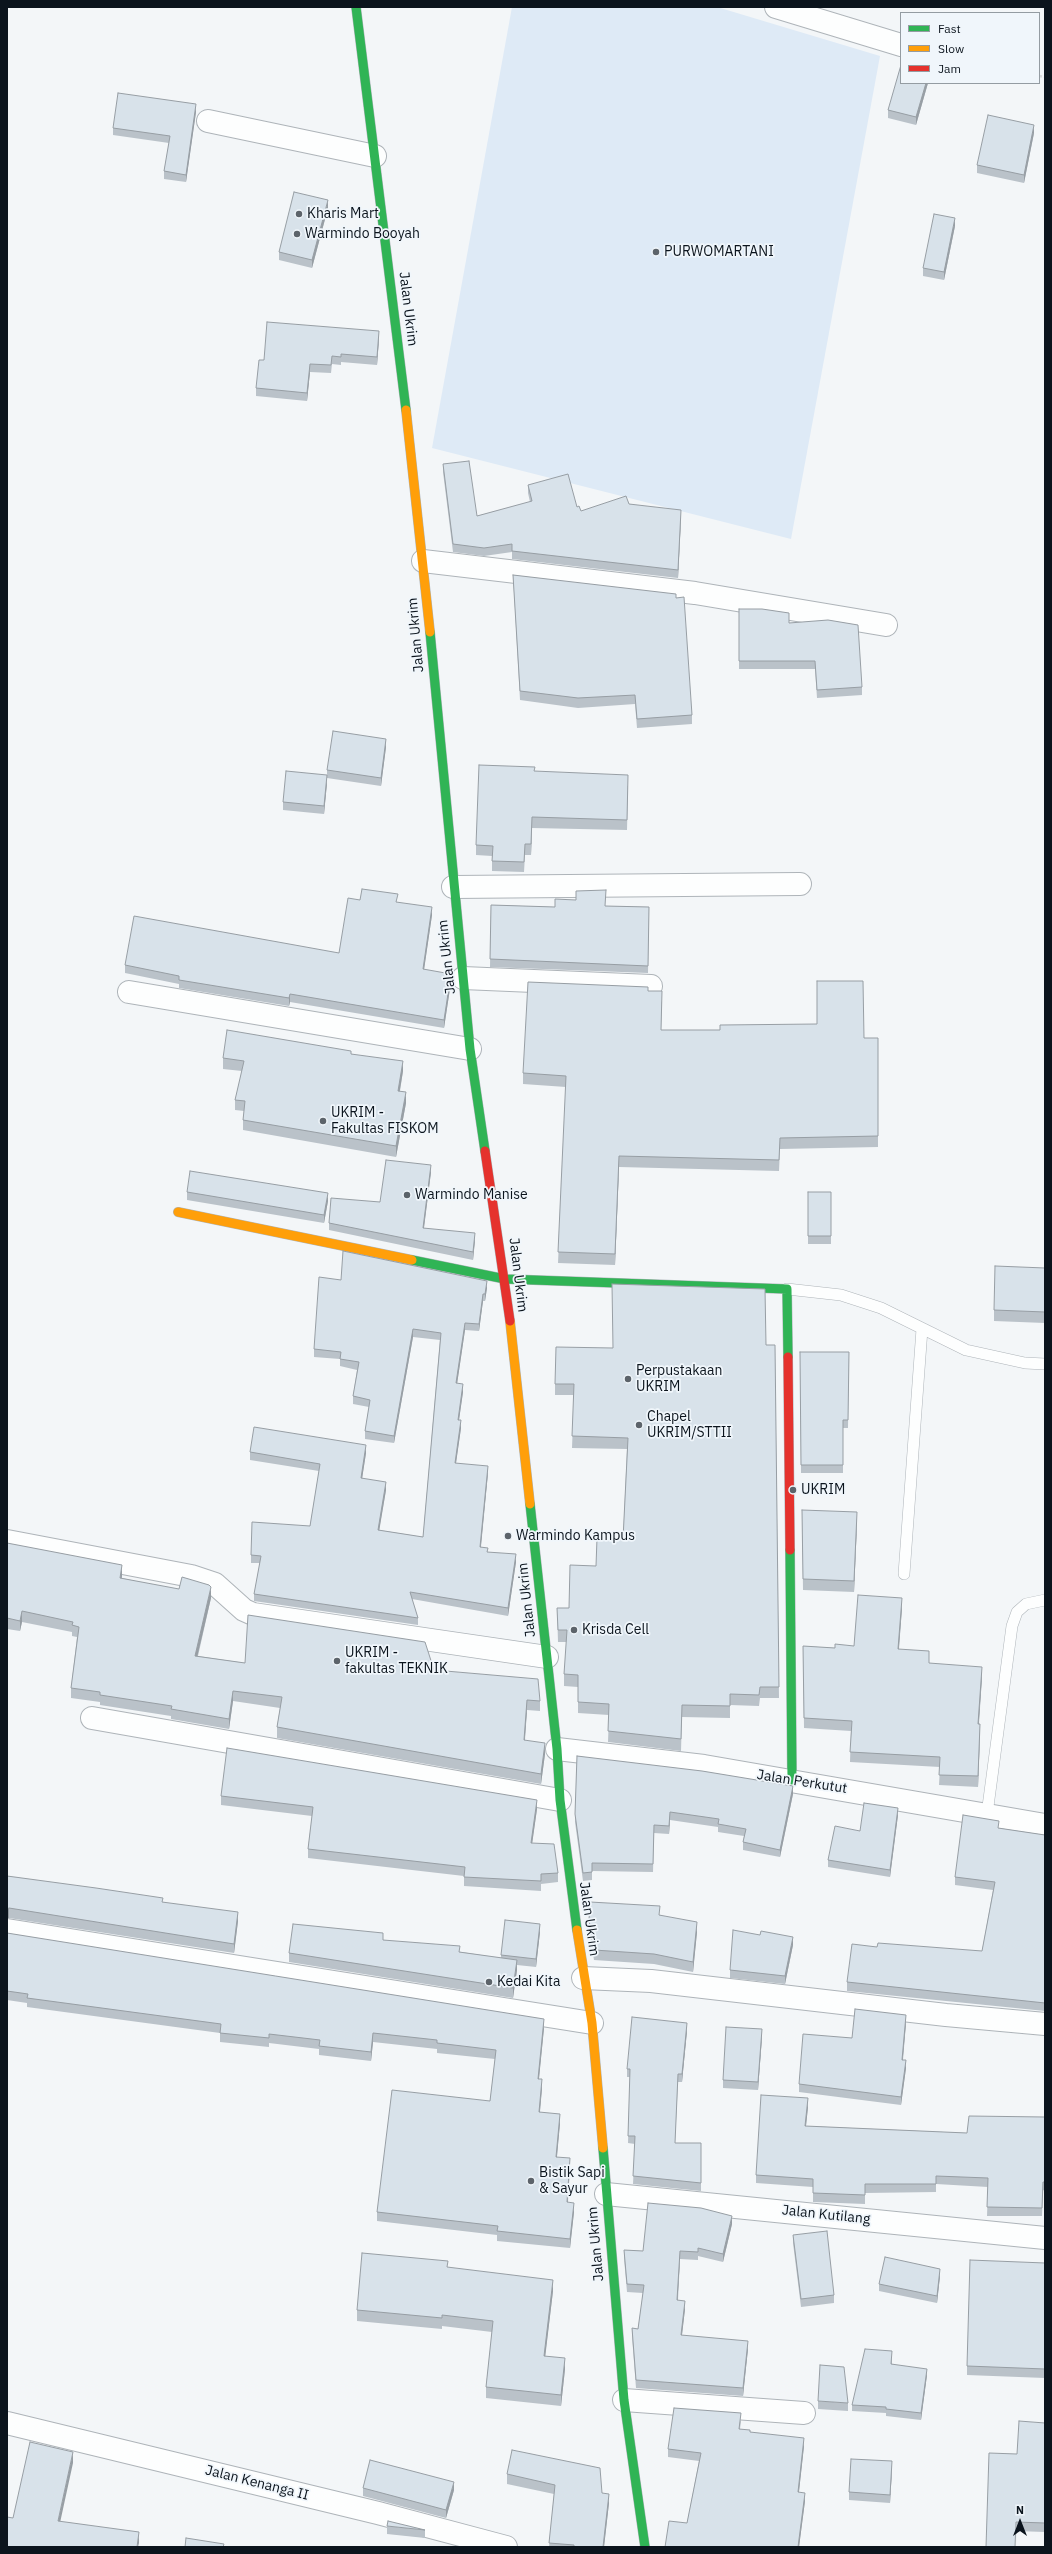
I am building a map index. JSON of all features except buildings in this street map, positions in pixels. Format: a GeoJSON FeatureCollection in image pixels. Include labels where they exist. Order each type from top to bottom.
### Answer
{"type":"FeatureCollection","features":[{"type":"Feature","properties":{"kind":"street","name":"Jalan Ukrim"},"geometry":{"type":"LineString","coordinates":[[356,7],[416,481],[453,887],[470,1049],[505,1278],[557,1749],[560,1800],[583,1978],[592,2023],[624,2400],[645,2547]]}},
{"type":"Feature","properties":{"kind":"street"},"geometry":{"type":"LineString","coordinates":[[776,7],[900,45]]}},
{"type":"Feature","properties":{"kind":"street"},"geometry":{"type":"LineString","coordinates":[[208,121],[375,156]]}},
{"type":"Feature","properties":{"kind":"street"},"geometry":{"type":"LineString","coordinates":[[423,561],[545,573],[695,593],[886,625]]}},
{"type":"Feature","properties":{"kind":"street"},"geometry":{"type":"LineString","coordinates":[[453,887],[800,884]]}},
{"type":"Feature","properties":{"kind":"street"},"geometry":{"type":"LineString","coordinates":[[463,978],[651,986]]}},
{"type":"Feature","properties":{"kind":"street"},"geometry":{"type":"LineString","coordinates":[[129,992],[470,1049]]}},
{"type":"Feature","properties":{"kind":"street"},"geometry":{"type":"LineString","coordinates":[[178,1212],[505,1278],[787,1289],[792,1780]]}},
{"type":"Feature","properties":{"kind":"street"},"geometry":{"type":"LineString","coordinates":[[7,1541],[191,1576],[214,1584],[244,1610],[253,1614],[547,1657]]}},
{"type":"Feature","properties":{"kind":"street"},"geometry":{"type":"LineString","coordinates":[[92,1718],[560,1800]]}},
{"type":"Feature","properties":{"kind":"street","name":"Jalan Perkutut"},"geometry":{"type":"LineString","coordinates":[[557,1749],[704,1766],[792,1780],[1045,1825]]}},
{"type":"Feature","properties":{"kind":"street"},"geometry":{"type":"LineString","coordinates":[[7,1930],[592,2023]]}},
{"type":"Feature","properties":{"kind":"street"},"geometry":{"type":"LineString","coordinates":[[583,1978],[651,1981],[946,2016],[1045,2024]]}},
{"type":"Feature","properties":{"kind":"street","name":"Jalan Kutilang"},"geometry":{"type":"LineString","coordinates":[[606,2194],[1045,2238]]}},
{"type":"Feature","properties":{"kind":"street"},"geometry":{"type":"LineString","coordinates":[[624,2400],[804,2414]]}},
{"type":"Feature","properties":{"kind":"street","name":"Jalan Kenanga II"},"geometry":{"type":"LineString","coordinates":[[7,2423],[378,2513],[506,2547]]}},
{"type":"Feature","properties":{"kind":"lane"},"geometry":{"type":"LineString","coordinates":[[787,1289],[840,1295],[881,1308],[966,1350],[1024,1363],[1045,1364]]}},
{"type":"Feature","properties":{"kind":"lane"},"geometry":{"type":"LineString","coordinates":[[904,1574],[922,1329]]}},
{"type":"Feature","properties":{"kind":"lane"},"geometry":{"type":"LineString","coordinates":[[987,1814],[1012,1626],[1017,1612],[1026,1604],[1045,1600]]}},
{"type":"Feature","properties":{"kind":"shaded area","name":"PURWOMARTANI"},"geometry":{"type":"Polygon","coordinates":[[[512,7],[717,7],[880,56],[791,539],[432,448],[512,7]]]}},
{"type":"Feature","properties":{"kind":"traffic: fast"},"geometry":{"type":"LineString","coordinates":[[356,7],[406,410]]}},
{"type":"Feature","properties":{"kind":"traffic: fast"},"geometry":{"type":"LineString","coordinates":[[430,632],[470,1049],[485,1151]]}},
{"type":"Feature","properties":{"kind":"traffic: fast"},"geometry":{"type":"LineString","coordinates":[[412,1260],[505,1279],[787,1289],[788,1357]]}},
{"type":"Feature","properties":{"kind":"traffic: fast"},"geometry":{"type":"LineString","coordinates":[[530,1504],[557,1749],[560,1800],[577,1930]]}},
{"type":"Feature","properties":{"kind":"traffic: fast"},"geometry":{"type":"LineString","coordinates":[[790,1550],[792,1780]]}},
{"type":"Feature","properties":{"kind":"traffic: fast"},"geometry":{"type":"LineString","coordinates":[[603,2148],[624,2400],[645,2547]]}},
{"type":"Feature","properties":{"kind":"traffic: slow"},"geometry":{"type":"LineString","coordinates":[[406,410],[430,632]]}},
{"type":"Feature","properties":{"kind":"traffic: slow"},"geometry":{"type":"LineString","coordinates":[[178,1212],[412,1260]]}},
{"type":"Feature","properties":{"kind":"traffic: slow"},"geometry":{"type":"LineString","coordinates":[[510,1321],[530,1504]]}},
{"type":"Feature","properties":{"kind":"traffic: slow"},"geometry":{"type":"LineString","coordinates":[[577,1930],[592,2023],[603,2148]]}},
{"type":"Feature","properties":{"kind":"traffic: jam"},"geometry":{"type":"LineString","coordinates":[[485,1151],[510,1321]]}},
{"type":"Feature","properties":{"kind":"traffic: jam"},"geometry":{"type":"LineString","coordinates":[[788,1357],[790,1550]]}},
{"type":"Feature","properties":{"kind":"place","name":"Kharis Mart"},"geometry":{"type":"Point","coordinates":[299,214]}},
{"type":"Feature","properties":{"kind":"place","name":"Warmindo Booyah"},"geometry":{"type":"Point","coordinates":[297,234]}},
{"type":"Feature","properties":{"kind":"place","name":"PURWOMARTANI"},"geometry":{"type":"Point","coordinates":[656,252]}},
{"type":"Feature","properties":{"kind":"place","name":"UKRIM - Fakultas FISKOM"},"geometry":{"type":"Point","coordinates":[323,1121]}},
{"type":"Feature","properties":{"kind":"place","name":"Warmindo Manise"},"geometry":{"type":"Point","coordinates":[407,1195]}},
{"type":"Feature","properties":{"kind":"place","name":"Perpustakaan UKRIM"},"geometry":{"type":"Point","coordinates":[628,1379]}},
{"type":"Feature","properties":{"kind":"place","name":"Chapel UKRIM/STTII"},"geometry":{"type":"Point","coordinates":[639,1425]}},
{"type":"Feature","properties":{"kind":"place","name":"UKRIM"},"geometry":{"type":"Point","coordinates":[793,1490]}},
{"type":"Feature","properties":{"kind":"place","name":"Warmindo Kampus"},"geometry":{"type":"Point","coordinates":[508,1536]}},
{"type":"Feature","properties":{"kind":"place","name":"Krisda Cell"},"geometry":{"type":"Point","coordinates":[574,1630]}},
{"type":"Feature","properties":{"kind":"place","name":"UKRIM - fakultas TEKNIK"},"geometry":{"type":"Point","coordinates":[337,1661]}},
{"type":"Feature","properties":{"kind":"place","name":"Kedai Kita"},"geometry":{"type":"Point","coordinates":[489,1982]}},
{"type":"Feature","properties":{"kind":"place","name":"Bistik Sapi & Sayur"},"geometry":{"type":"Point","coordinates":[531,2181]}}]}
